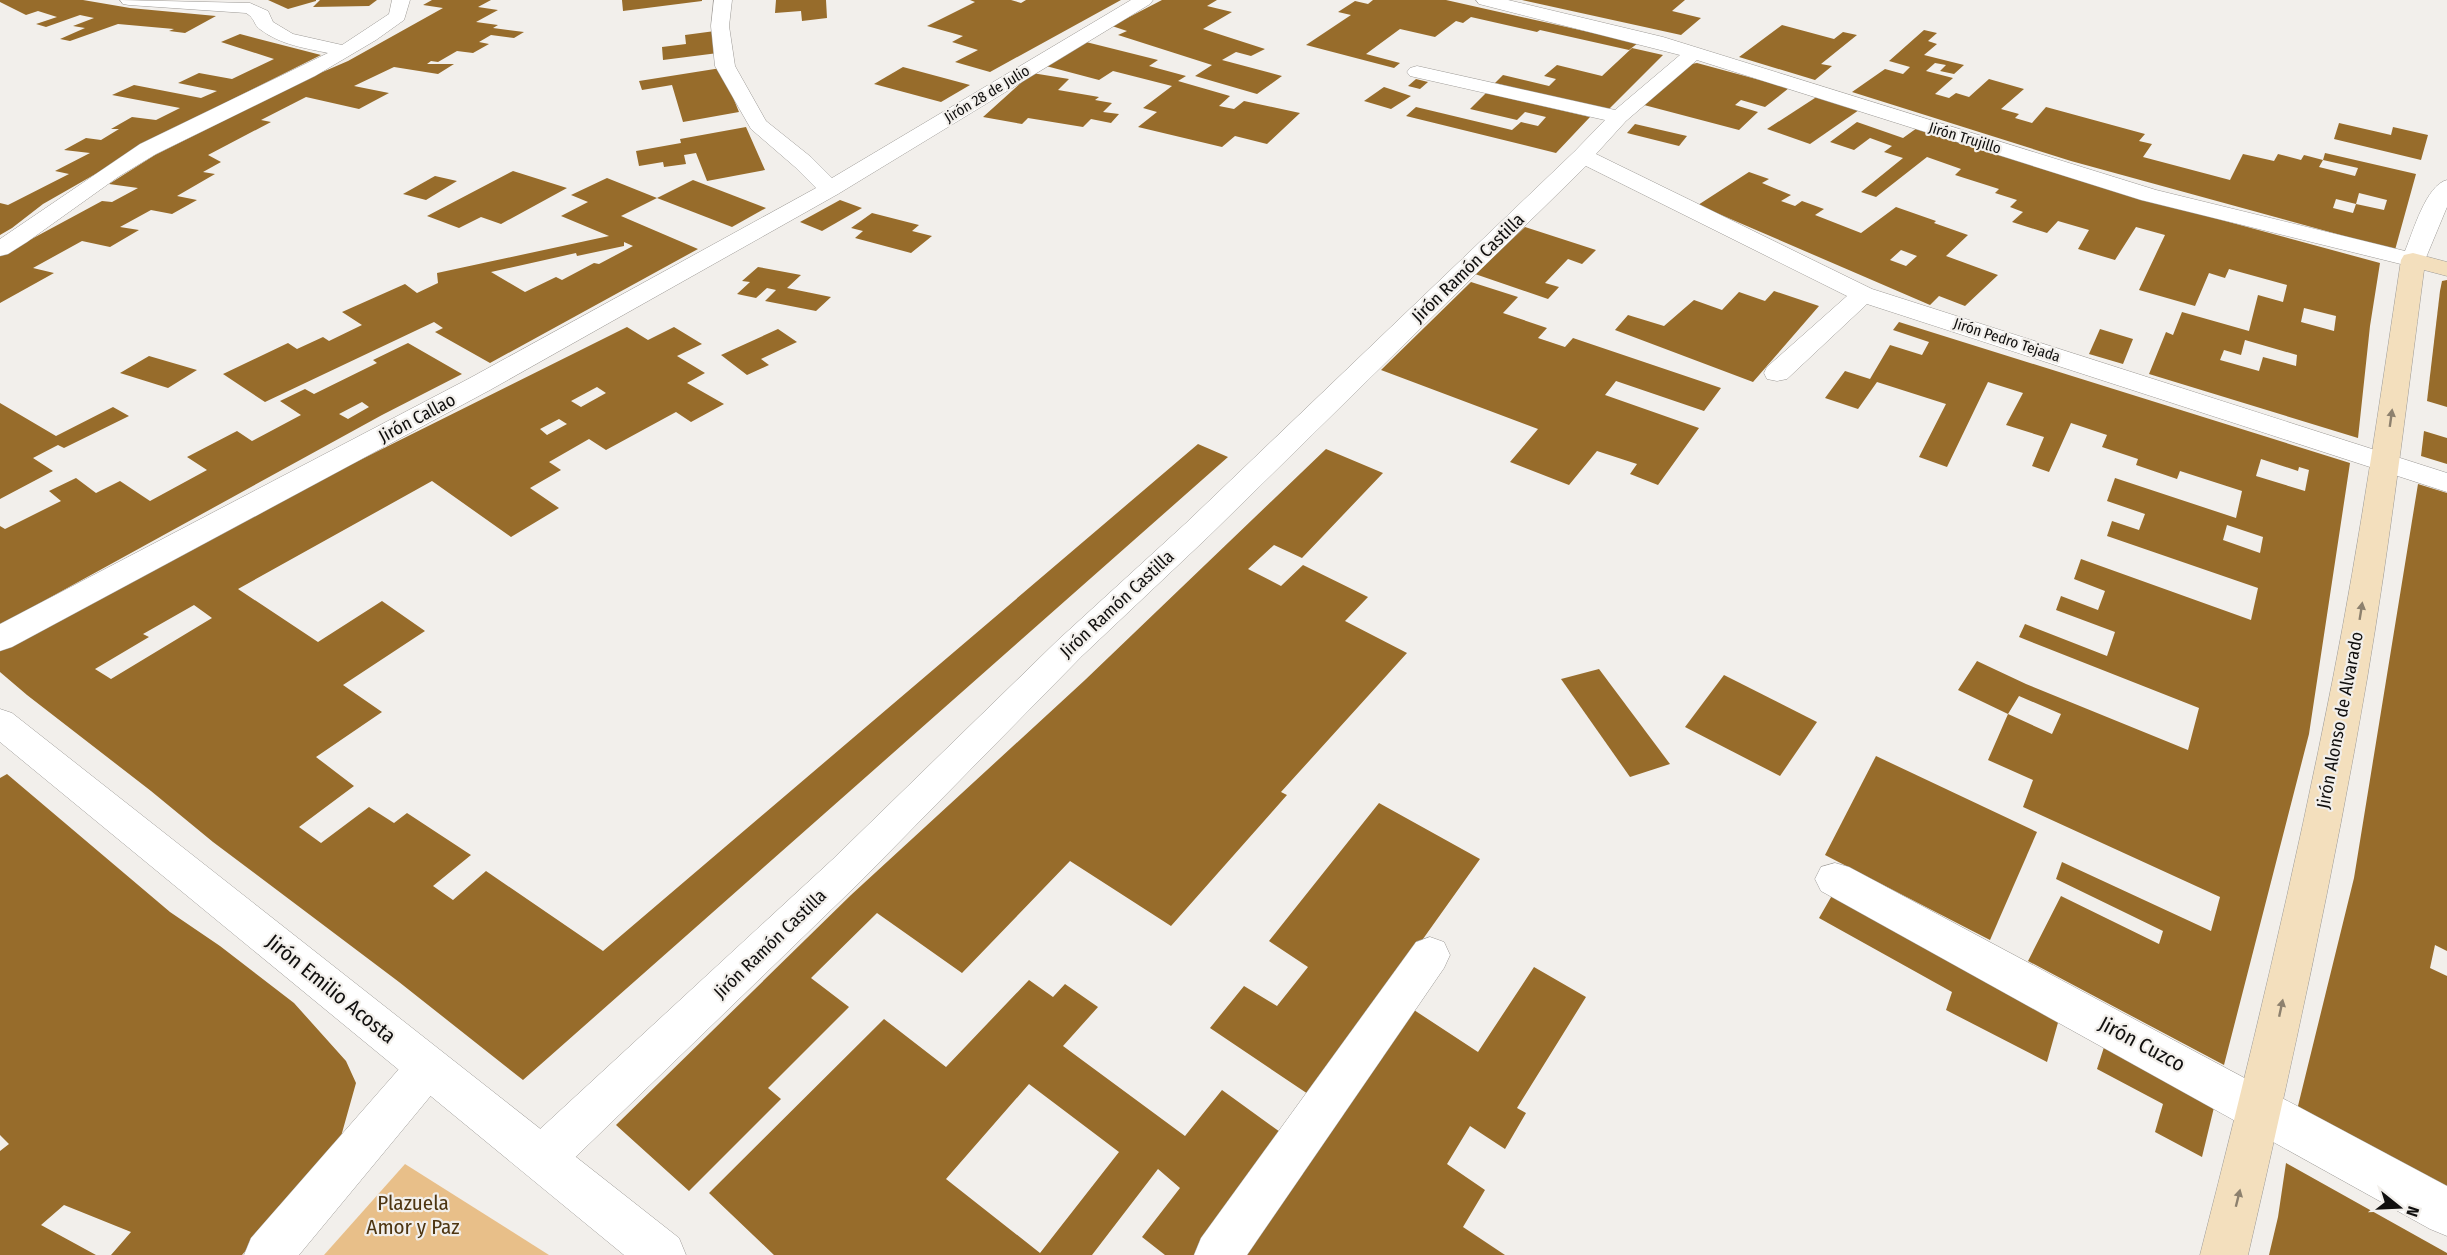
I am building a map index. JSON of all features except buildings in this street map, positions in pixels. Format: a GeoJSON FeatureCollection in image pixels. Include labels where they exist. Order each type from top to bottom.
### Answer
{"type":"FeatureCollection","features":[{"type":"Feature","properties":{"kind":"main road","name":"Jirón Trujillo"},"geometry":{"type":"LineString","coordinates":[[2413,260],[2447,269]]}},
{"type":"Feature","properties":{"kind":"main road","name":"Jirón Alonso de Alvarado"},"geometry":{"type":"LineString","coordinates":[[2224,1255],[2260,1108],[2350,678],[2385,463],[2413,260]]}},
{"type":"Feature","properties":{"kind":"street"},"geometry":{"type":"LineString","coordinates":[[129,0],[250,8],[262,15],[265,25],[287,38],[345,51]]}},
{"type":"Feature","properties":{"kind":"street"},"geometry":{"type":"LineString","coordinates":[[0,249],[147,149],[345,51],[398,15],[401,0]]}},
{"type":"Feature","properties":{"kind":"street"},"geometry":{"type":"LineString","coordinates":[[723,0],[720,26],[725,66],[758,125],[803,162],[830,189]]}},
{"type":"Feature","properties":{"kind":"street","name":"Jirón 28 de Julio"},"geometry":{"type":"LineString","coordinates":[[830,189],[1144,0]]}},
{"type":"Feature","properties":{"kind":"street","name":"Jirón Trujillo"},"geometry":{"type":"LineString","coordinates":[[1496,1],[1656,41],[2149,195],[2413,260]]}},
{"type":"Feature","properties":{"kind":"street","name":"Jirón Ramón Castilla"},"geometry":{"type":"LineString","coordinates":[[542,1158],[831,886],[1070,648],[1197,530],[1583,156],[1619,117],[1693,53]]}},
{"type":"Feature","properties":{"kind":"street"},"geometry":{"type":"LineString","coordinates":[[1417,72],[1619,117]]}},
{"type":"Feature","properties":{"kind":"street","name":"Jirón Pedro Tejada"},"geometry":{"type":"LineString","coordinates":[[1583,156],[1863,294],[2447,483]]}},
{"type":"Feature","properties":{"kind":"street","name":"Jirón Alonso de Alvarado"},"geometry":{"type":"LineString","coordinates":[[2413,260],[2440,196],[2447,187]]}},
{"type":"Feature","properties":{"kind":"street","name":"Jirón Callao"},"geometry":{"type":"LineString","coordinates":[[0,639],[480,384],[830,189]]}},
{"type":"Feature","properties":{"kind":"street"},"geometry":{"type":"LineString","coordinates":[[1777,373],[1863,294]]}},
{"type":"Feature","properties":{"kind":"street","name":"Jirón Emilio Acosta"},"geometry":{"type":"LineString","coordinates":[[0,722],[542,1158],[642,1250]]}},
{"type":"Feature","properties":{"kind":"street","name":"Jirón Cuzco"},"geometry":{"type":"LineString","coordinates":[[1835,879],[2260,1108],[2447,1212]]}},
{"type":"Feature","properties":{"kind":"street"},"geometry":{"type":"LineString","coordinates":[[1218,1255],[1430,955]]}},
{"type":"Feature","properties":{"kind":"street"},"geometry":{"type":"LineString","coordinates":[[268,1255],[428,1067]]}},
{"type":"Feature","properties":{"kind":"green space","name":"Plazuela Amor y Paz"},"geometry":{"type":"Polygon","coordinates":[[[405,1164],[549,1255],[324,1255],[405,1164]]]}}]}
